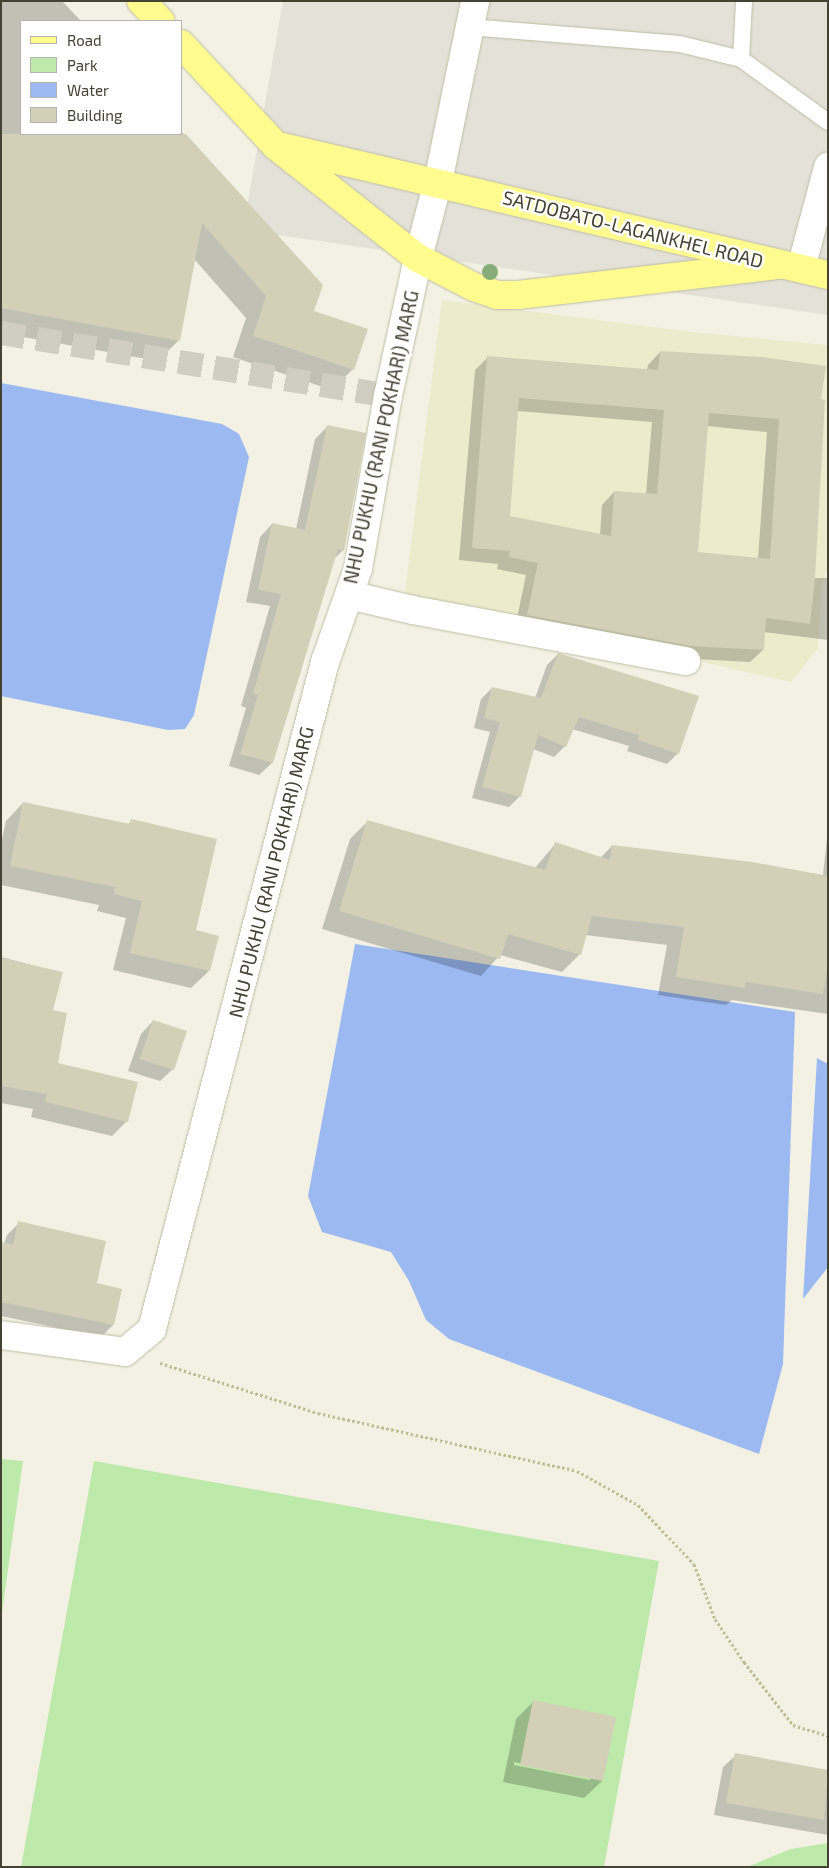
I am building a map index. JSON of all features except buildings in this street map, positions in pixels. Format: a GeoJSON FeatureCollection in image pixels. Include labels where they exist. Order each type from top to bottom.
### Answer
{"type":"FeatureCollection","features":[{"type":"Feature","properties":{"kind":"main road"},"geometry":{"type":"LineString","coordinates":[[141,1],[159,20]]}},
{"type":"Feature","properties":{"kind":"main road"},"geometry":{"type":"LineString","coordinates":[[182,45],[276,146],[418,258],[497,295],[789,266]]}},
{"type":"Feature","properties":{"kind":"main road","name":"SATDOBATO-LAGANKHEL ROAD"},"geometry":{"type":"LineString","coordinates":[[276,146],[438,182],[828,275]]}},
{"type":"Feature","properties":{"kind":"street","name":"NHU PUKHU (RANI POKHARI) MARG"},"geometry":{"type":"LineString","coordinates":[[125,1352],[152,1328],[325,662],[358,569],[388,396],[418,258],[438,182],[475,1]]}},
{"type":"Feature","properties":{"kind":"street"},"geometry":{"type":"LineString","coordinates":[[789,266],[828,167]]}},
{"type":"Feature","properties":{"kind":"street"},"geometry":{"type":"LineString","coordinates":[[349,595],[413,610],[686,661]]}},
{"type":"Feature","properties":{"kind":"street"},"geometry":{"type":"LineString","coordinates":[[1,1335],[125,1352]]}},
{"type":"Feature","properties":{"kind":"lane"},"geometry":{"type":"LineString","coordinates":[[742,59],[744,1]]}},
{"type":"Feature","properties":{"kind":"lane"},"geometry":{"type":"LineString","coordinates":[[469,28],[680,44],[742,59],[828,122]]}},
{"type":"Feature","properties":{"kind":"path"},"geometry":{"type":"LineString","coordinates":[[125,1352],[318,1413],[578,1471],[638,1505],[688,1557],[694,1564],[715,1619],[744,1662],[793,1724],[828,1736]]}},
{"type":"Feature","properties":{"kind":"shaded area"},"geometry":{"type":"Polygon","coordinates":[[[283,1],[828,1],[828,315],[243,230],[283,1]]]}},
{"type":"Feature","properties":{"kind":"shaded area"},"geometry":{"type":"Polygon","coordinates":[[[442,300],[692,332],[828,345],[828,566],[822,587],[818,648],[791,682],[694,660],[638,656],[405,593],[442,300]]]}},
{"type":"Feature","properties":{"kind":"green space"},"geometry":{"type":"Polygon","coordinates":[[[1,1459],[23,1461],[1,1620],[1,1459]]]}},
{"type":"Feature","properties":{"kind":"green space"},"geometry":{"type":"Polygon","coordinates":[[[94,1461],[659,1561],[604,1867],[21,1867],[94,1461]]]}},
{"type":"Feature","properties":{"kind":"green space"},"geometry":{"type":"Polygon","coordinates":[[[828,1843],[828,1867],[747,1867],[791,1849],[828,1843]]]}},
{"type":"Feature","properties":{"kind":"water"},"geometry":{"type":"Polygon","coordinates":[[[1,383],[222,424],[239,434],[249,457],[194,715],[185,729],[168,730],[1,696],[1,383]]]}},
{"type":"Feature","properties":{"kind":"water"},"geometry":{"type":"Polygon","coordinates":[[[355,944],[795,1012],[783,1364],[759,1454],[449,1339],[426,1320],[409,1281],[391,1252],[322,1232],[308,1196],[355,944]]]}},
{"type":"Feature","properties":{"kind":"water"},"geometry":{"type":"Polygon","coordinates":[[[817,1058],[828,1064],[828,1267],[803,1299],[817,1058]]]}},
{"type":"Feature","properties":{"kind":"tunnel"},"geometry":{"type":"LineString","coordinates":[[1,333],[388,396]]}}]}
